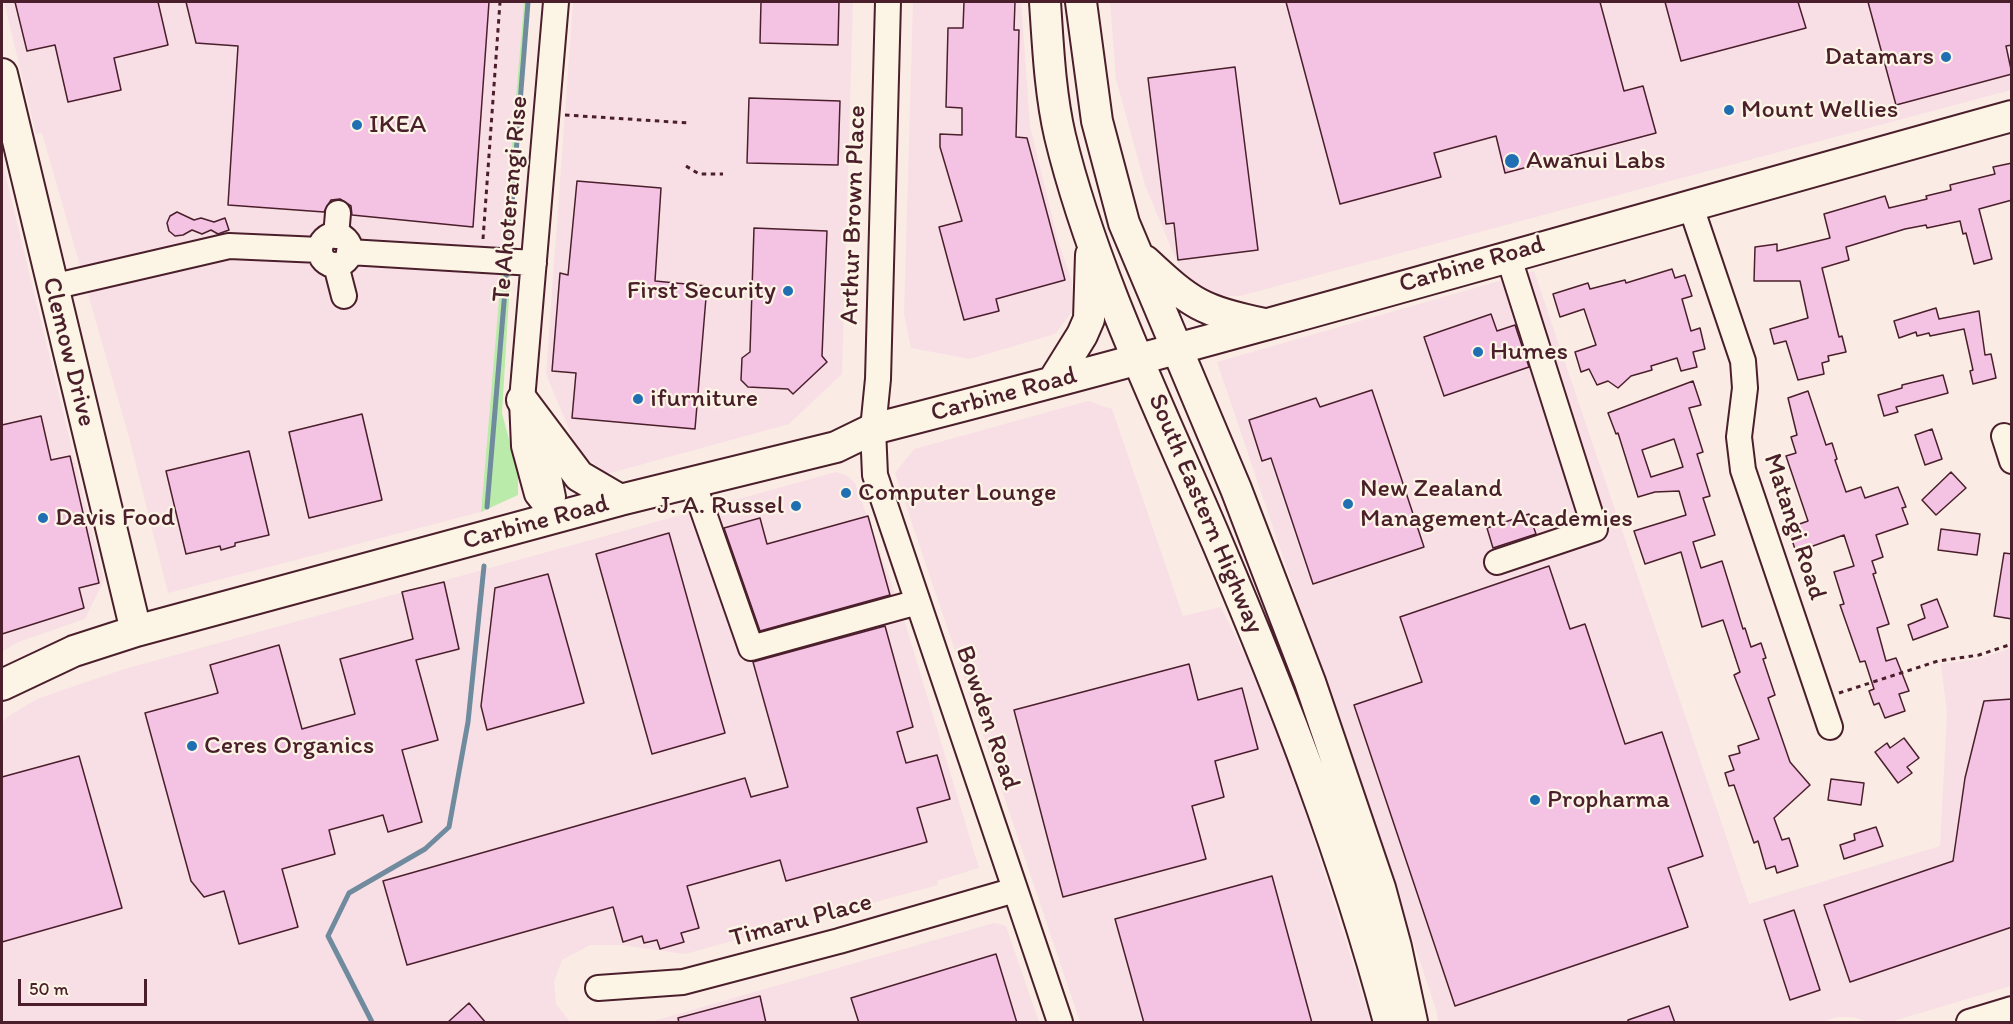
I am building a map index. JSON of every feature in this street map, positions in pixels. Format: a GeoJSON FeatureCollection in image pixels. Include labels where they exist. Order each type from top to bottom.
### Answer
{"type":"FeatureCollection","features":[{"type":"Feature","properties":{"kind":"main road","name":"South Eastern Highway"},"geometry":{"type":"LineString","coordinates":[[1045,2],[1050,69],[1059,134],[1076,197],[1140,359],[1301,744],[1346,872],[1389,1023]]}},
{"type":"Feature","properties":{"kind":"main road","name":"South Eastern Highway"},"geometry":{"type":"LineString","coordinates":[[1081,2],[1097,121],[1110,175],[1136,253],[1236,489],[1314,693],[1380,888],[1396,947],[1412,1023]]}},
{"type":"Feature","properties":{"kind":"main road","name":"Clemow Drive"},"geometry":{"type":"LineString","coordinates":[[2,74],[136,631]]}},
{"type":"Feature","properties":{"kind":"main road","name":"Carbine Road"},"geometry":{"type":"LineString","coordinates":[[2,685],[66,655],[136,631],[620,500],[836,447],[873,429],[1054,380],[1179,350],[1508,255],[2012,116]]}},
{"type":"Feature","properties":{"kind":"main road"},"geometry":{"type":"LineString","coordinates":[[1054,380],[1089,320],[1091,238]]}},
{"type":"Feature","properties":{"kind":"main road"},"geometry":{"type":"LineString","coordinates":[[1136,253],[1179,293],[1196,305],[1212,312],[1265,325]]}},
{"type":"Feature","properties":{"kind":"main road"},"geometry":{"type":"LineString","coordinates":[[522,400],[579,476],[620,500]]}},
{"type":"Feature","properties":{"kind":"street","name":"Te Ahoterangi Rise"},"geometry":{"type":"LineString","coordinates":[[556,2],[523,262],[522,400],[524,446],[537,496],[556,518]]}},
{"type":"Feature","properties":{"kind":"street","name":"Arthur Brown Place"},"geometry":{"type":"LineString","coordinates":[[873,429],[878,379],[888,2]]}},
{"type":"Feature","properties":{"kind":"street","name":"Matangi Road"},"geometry":{"type":"LineString","coordinates":[[1690,204],[1743,361],[1745,388],[1739,437],[1743,470],[1830,727]]}},
{"type":"Feature","properties":{"kind":"street"},"geometry":{"type":"LineString","coordinates":[[336,243],[344,296]]}},
{"type":"Feature","properties":{"kind":"street"},"geometry":{"type":"LineString","coordinates":[[52,287],[229,246],[336,243],[485,251],[523,262]]}},
{"type":"Feature","properties":{"kind":"street"},"geometry":{"type":"LineString","coordinates":[[1497,562],[1595,528],[1508,255]]}},
{"type":"Feature","properties":{"kind":"street","name":"Bowden Road"},"geometry":{"type":"LineString","coordinates":[[873,429],[875,475],[1060,1023]]}},
{"type":"Feature","properties":{"kind":"street"},"geometry":{"type":"LineString","coordinates":[[2004,436],[2012,461]]}},
{"type":"Feature","properties":{"kind":"street"},"geometry":{"type":"LineString","coordinates":[[693,482],[751,648],[918,602]]}},
{"type":"Feature","properties":{"kind":"street","name":"Timaru Place"},"geometry":{"type":"LineString","coordinates":[[598,988],[683,982],[839,941],[1015,890]]}},
{"type":"Feature","properties":{"kind":"street"},"geometry":{"type":"LineString","coordinates":[[1969,1023],[2012,1009]]}},
{"type":"Feature","properties":{"kind":"path"},"geometry":{"type":"LineString","coordinates":[[485,251],[500,2]]}},
{"type":"Feature","properties":{"kind":"path"},"geometry":{"type":"LineString","coordinates":[[560,114],[689,123]]}},
{"type":"Feature","properties":{"kind":"path"},"geometry":{"type":"LineString","coordinates":[[686,166],[699,174],[723,174]]}},
{"type":"Feature","properties":{"kind":"path"},"geometry":{"type":"LineString","coordinates":[[1832,696],[1938,661],[1979,655],[2012,644]]}},
{"type":"Feature","properties":{"kind":"shaded area"},"geometry":{"type":"Polygon","coordinates":[[[4,2],[524,2],[481,512],[168,593],[130,441],[42,133],[36,134],[4,2]]]}},
{"type":"Feature","properties":{"kind":"shaded area"},"geometry":{"type":"Polygon","coordinates":[[[573,2],[853,2],[842,374],[789,424],[607,474],[578,451],[546,374],[573,2]]]}},
{"type":"Feature","properties":{"kind":"shaded area"},"geometry":{"type":"Polygon","coordinates":[[[913,2],[1021,2],[1030,126],[1058,241],[1072,281],[1073,311],[1055,334],[970,359],[911,348],[904,314],[913,2]]]}},
{"type":"Feature","properties":{"kind":"shaded area"},"geometry":{"type":"Polygon","coordinates":[[[1110,2],[2011,2],[2011,90],[1240,296],[1206,296],[1187,286],[1145,185],[1116,79],[1110,2]]]}},
{"type":"Feature","properties":{"kind":"shaded area"},"geometry":{"type":"Polygon","coordinates":[[[2,161],[104,580],[85,619],[18,642],[2,652],[2,161]]]}},
{"type":"Feature","properties":{"kind":"shaded area"},"geometry":{"type":"Polygon","coordinates":[[[1534,271],[1749,904],[1940,846],[1947,713],[1941,664],[1979,659],[2011,648],[2011,986],[1890,1022],[1867,1022],[1853,1017],[1837,1017],[1822,1022],[1438,1022],[1436,1009],[1217,362],[1534,271]]]}},
{"type":"Feature","properties":{"kind":"shaded area"},"geometry":{"type":"Polygon","coordinates":[[[1088,401],[1112,409],[1183,616],[1221,607],[1276,719],[1371,1022],[1080,1022],[895,473],[914,449],[1088,401]]]}},
{"type":"Feature","properties":{"kind":"shaded area"},"geometry":{"type":"Polygon","coordinates":[[[836,472],[846,475],[855,483],[903,616],[979,868],[937,881],[938,885],[685,954],[620,945],[590,945],[562,960],[554,982],[556,1004],[570,1022],[2,1022],[2,723],[7,717],[37,699],[121,670],[836,472]]]}},
{"type":"Feature","properties":{"kind":"shaded area"},"geometry":{"type":"Polygon","coordinates":[[[994,923],[1006,926],[1039,1022],[650,1022],[994,923]]]}},
{"type":"Feature","properties":{"kind":"green space"},"geometry":{"type":"Polygon","coordinates":[[[524,2],[527,2],[502,413],[518,473],[518,495],[481,512],[524,2]]]}},
{"type":"Feature","properties":{"kind":"building"},"geometry":{"type":"Polygon","coordinates":[[[15,2],[158,2],[168,45],[114,58],[121,90],[68,102],[55,45],[27,51],[15,2]]]}},
{"type":"Feature","properties":{"kind":"building","name":"IKEA"},"geometry":{"type":"Polygon","coordinates":[[[186,2],[489,2],[473,227],[352,215],[351,206],[340,199],[331,200],[324,212],[228,205],[238,46],[196,43],[186,2]]]}},
{"type":"Feature","properties":{"kind":"building"},"geometry":{"type":"Polygon","coordinates":[[[761,2],[839,2],[838,45],[760,43],[761,2]]]}},
{"type":"Feature","properties":{"kind":"building"},"geometry":{"type":"Polygon","coordinates":[[[964,2],[1015,2],[1014,30],[1019,30],[1016,137],[1027,138],[1065,280],[996,299],[999,311],[964,320],[939,227],[962,221],[940,147],[940,134],[962,135],[962,108],[946,107],[948,28],[963,28],[964,2]]]}},
{"type":"Feature","properties":{"kind":"building"},"geometry":{"type":"Polygon","coordinates":[[[1286,2],[1600,2],[1624,91],[1643,86],[1656,133],[1505,173],[1496,136],[1434,153],[1441,177],[1340,204],[1286,2]]]}},
{"type":"Feature","properties":{"kind":"building"},"geometry":{"type":"Polygon","coordinates":[[[1665,2],[1798,2],[1806,28],[1681,61],[1665,2]]]}},
{"type":"Feature","properties":{"kind":"building","name":"Datamars"},"geometry":{"type":"Polygon","coordinates":[[[1868,2],[2012,2],[2012,45],[2006,46],[2012,74],[1896,105],[1868,2]]]}},
{"type":"Feature","properties":{"kind":"building"},"geometry":{"type":"Polygon","coordinates":[[[1235,67],[1258,250],[1178,260],[1174,223],[1166,224],[1148,78],[1235,67]]]}},
{"type":"Feature","properties":{"kind":"building"},"geometry":{"type":"Polygon","coordinates":[[[749,98],[840,101],[838,165],[747,163],[749,98]]]}},
{"type":"Feature","properties":{"kind":"building"},"geometry":{"type":"Polygon","coordinates":[[[2012,163],[2012,200],[1979,209],[1992,259],[1974,264],[1966,233],[1963,234],[1960,221],[1927,228],[1926,225],[1905,229],[1846,247],[1849,260],[1822,268],[1839,337],[1842,336],[1846,352],[1828,356],[1829,361],[1822,363],[1824,374],[1798,380],[1786,341],[1774,344],[1770,329],[1808,318],[1800,281],[1754,281],[1755,247],[1777,244],[1777,251],[1830,238],[1824,214],[1885,196],[1889,208],[1927,199],[1926,196],[1951,190],[1950,185],[1995,174],[1993,167],[2012,163]]]}},
{"type":"Feature","properties":{"kind":"building"},"geometry":{"type":"Polygon","coordinates":[[[577,181],[661,188],[655,281],[707,286],[695,429],[572,418],[576,373],[552,371],[560,273],[568,275],[577,181]]]}},
{"type":"Feature","properties":{"kind":"building"},"geometry":{"type":"Polygon","coordinates":[[[177,212],[194,220],[201,218],[214,222],[225,218],[229,230],[218,234],[211,230],[202,234],[192,230],[175,236],[169,231],[167,223],[170,216],[177,212]]]}},
{"type":"Feature","properties":{"kind":"building","name":"First Security"},"geometry":{"type":"Polygon","coordinates":[[[754,228],[827,231],[822,356],[827,362],[793,394],[788,389],[748,387],[741,380],[742,358],[750,352],[754,228]]]}},
{"type":"Feature","properties":{"kind":"building"},"geometry":{"type":"Polygon","coordinates":[[[1672,269],[1675,278],[1685,275],[1692,296],[1682,299],[1691,331],[1700,328],[1705,349],[1693,352],[1697,367],[1681,371],[1677,358],[1651,366],[1652,370],[1631,376],[1618,388],[1608,381],[1597,385],[1589,369],[1581,372],[1575,352],[1596,345],[1584,309],[1560,317],[1553,294],[1588,283],[1590,289],[1625,280],[1626,283],[1672,269]]]}},
{"type":"Feature","properties":{"kind":"building"},"geometry":{"type":"Polygon","coordinates":[[[1936,308],[1939,319],[1979,311],[1985,355],[1991,354],[1996,378],[1973,384],[1970,371],[1973,370],[1964,329],[1930,336],[1929,333],[1917,336],[1916,332],[1899,338],[1894,321],[1936,308]]]}},
{"type":"Feature","properties":{"kind":"building","name":"Humes"},"geometry":{"type":"Polygon","coordinates":[[[1491,314],[1497,331],[1515,325],[1529,367],[1444,396],[1424,337],[1491,314]]]}},
{"type":"Feature","properties":{"kind":"building"},"geometry":{"type":"Polygon","coordinates":[[[1943,375],[1948,393],[1896,407],[1898,412],[1884,416],[1878,395],[1902,388],[1902,385],[1943,375]]]}},
{"type":"Feature","properties":{"kind":"building"},"geometry":{"type":"Polygon","coordinates":[[[1693,381],[1701,405],[1689,408],[1703,452],[1697,454],[1710,496],[1703,498],[1715,535],[1693,542],[1701,568],[1722,561],[1743,629],[1745,628],[1751,647],[1761,643],[1766,658],[1763,659],[1775,695],[1768,698],[1790,762],[1810,785],[1774,818],[1782,840],[1789,838],[1798,866],[1777,873],[1775,866],[1766,869],[1758,841],[1754,843],[1734,785],[1729,786],[1725,773],[1734,770],[1729,756],[1740,753],[1738,746],[1759,739],[1734,675],[1740,672],[1723,620],[1702,627],[1681,552],[1645,564],[1634,531],[1686,515],[1679,491],[1655,492],[1638,497],[1618,433],[1616,434],[1608,413],[1693,381]],[[1674,439],[1642,450],[1651,477],[1683,467],[1674,439]]]}},
{"type":"Feature","properties":{"kind":"building","name":"New Zealand Management Academies"},"geometry":{"type":"Polygon","coordinates":[[[1372,390],[1424,547],[1313,584],[1271,458],[1262,461],[1249,420],[1316,398],[1320,407],[1372,390]]]}},
{"type":"Feature","properties":{"kind":"building"},"geometry":{"type":"Polygon","coordinates":[[[1808,391],[1826,445],[1832,443],[1846,492],[1861,487],[1865,498],[1898,487],[1906,507],[1902,508],[1908,524],[1876,535],[1883,557],[1872,561],[1876,573],[1873,574],[1889,624],[1877,628],[1886,661],[1896,658],[1909,691],[1899,694],[1905,711],[1885,718],[1879,703],[1874,705],[1869,691],[1874,689],[1865,661],[1860,662],[1840,605],[1844,604],[1834,572],[1854,566],[1844,535],[1796,552],[1788,528],[1808,521],[1786,456],[1796,453],[1791,437],[1797,435],[1788,398],[1808,391]]]}},
{"type":"Feature","properties":{"kind":"building"},"geometry":{"type":"Polygon","coordinates":[[[362,414],[382,500],[309,518],[289,432],[362,414]]]}},
{"type":"Feature","properties":{"kind":"building","name":"Davis Food"},"geometry":{"type":"Polygon","coordinates":[[[41,416],[51,460],[70,456],[99,583],[79,588],[84,608],[2,634],[2,425],[41,416]]]}},
{"type":"Feature","properties":{"kind":"building"},"geometry":{"type":"Polygon","coordinates":[[[1932,429],[1942,459],[1925,465],[1915,435],[1932,429]]]}},
{"type":"Feature","properties":{"kind":"building"},"geometry":{"type":"Polygon","coordinates":[[[249,451],[269,535],[235,543],[235,546],[221,550],[220,546],[186,554],[166,471],[249,451]]]}},
{"type":"Feature","properties":{"kind":"building"},"geometry":{"type":"Polygon","coordinates":[[[1951,472],[1966,488],[1936,515],[1922,500],[1951,472]]]}},
{"type":"Feature","properties":{"kind":"building"},"geometry":{"type":"Polygon","coordinates":[[[1529,514],[1536,534],[1493,548],[1487,528],[1529,514]]]}},
{"type":"Feature","properties":{"kind":"building"},"geometry":{"type":"Polygon","coordinates":[[[868,516],[890,595],[760,631],[724,528],[760,518],[767,544],[868,516]]]}},
{"type":"Feature","properties":{"kind":"building"},"geometry":{"type":"Polygon","coordinates":[[[1941,529],[1980,534],[1977,555],[1938,550],[1941,529]]]}},
{"type":"Feature","properties":{"kind":"building"},"geometry":{"type":"Polygon","coordinates":[[[669,533],[725,733],[652,754],[596,554],[669,533]]]}},
{"type":"Feature","properties":{"kind":"building"},"geometry":{"type":"Polygon","coordinates":[[[2004,553],[2012,554],[2012,619],[1994,616],[2004,553]]]}},
{"type":"Feature","properties":{"kind":"building","name":"Propharma"},"geometry":{"type":"Polygon","coordinates":[[[1549,566],[1570,629],[1585,624],[1625,744],[1662,732],[1703,856],[1668,868],[1688,927],[1455,1006],[1354,705],[1422,682],[1400,617],[1549,566]]]}},
{"type":"Feature","properties":{"kind":"building"},"geometry":{"type":"Polygon","coordinates":[[[548,574],[584,703],[487,730],[481,706],[495,588],[548,574]]]}},
{"type":"Feature","properties":{"kind":"building"},"geometry":{"type":"Polygon","coordinates":[[[444,582],[459,649],[416,660],[438,740],[402,750],[422,822],[388,832],[383,815],[329,830],[335,854],[282,869],[298,927],[239,944],[224,891],[204,897],[191,881],[145,713],[218,693],[210,665],[279,645],[302,729],[355,714],[340,659],[413,639],[402,592],[444,582]]]}},
{"type":"Feature","properties":{"kind":"building"},"geometry":{"type":"Polygon","coordinates":[[[1937,599],[1948,627],[1913,640],[1908,625],[1925,618],[1921,605],[1937,599]]]}},
{"type":"Feature","properties":{"kind":"building"},"geometry":{"type":"Polygon","coordinates":[[[885,626],[913,727],[897,732],[906,763],[937,755],[950,799],[917,808],[927,842],[786,881],[780,860],[687,886],[699,928],[681,933],[684,942],[660,949],[657,940],[644,943],[642,936],[623,942],[613,907],[407,965],[383,881],[745,778],[751,797],[788,787],[753,662],[885,626]]]}},
{"type":"Feature","properties":{"kind":"building"},"geometry":{"type":"Polygon","coordinates":[[[1189,664],[1198,700],[1242,688],[1258,749],[1215,761],[1224,797],[1192,806],[1206,859],[1063,897],[1014,710],[1189,664]]]}},
{"type":"Feature","properties":{"kind":"building"},"geometry":{"type":"Polygon","coordinates":[[[2012,699],[2012,927],[1850,982],[1824,905],[1953,861],[1965,778],[1984,701],[2012,699]]]}},
{"type":"Feature","properties":{"kind":"building"},"geometry":{"type":"Polygon","coordinates":[[[1904,738],[1919,758],[1907,767],[1912,773],[1898,783],[1875,752],[1887,743],[1890,748],[1904,738]]]}},
{"type":"Feature","properties":{"kind":"building"},"geometry":{"type":"Polygon","coordinates":[[[79,756],[122,908],[2,942],[2,777],[79,756]]]}},
{"type":"Feature","properties":{"kind":"building"},"geometry":{"type":"Polygon","coordinates":[[[1831,779],[1864,783],[1861,805],[1828,800],[1831,779]]]}},
{"type":"Feature","properties":{"kind":"building"},"geometry":{"type":"Polygon","coordinates":[[[1876,827],[1883,846],[1844,859],[1840,845],[1855,840],[1854,834],[1876,827]]]}},
{"type":"Feature","properties":{"kind":"building"},"geometry":{"type":"Polygon","coordinates":[[[1272,876],[1312,1023],[1144,1023],[1115,919],[1272,876]]]}},
{"type":"Feature","properties":{"kind":"building"},"geometry":{"type":"Polygon","coordinates":[[[1794,910],[1820,990],[1790,1000],[1764,920],[1794,910]]]}},
{"type":"Feature","properties":{"kind":"building"},"geometry":{"type":"Polygon","coordinates":[[[996,954],[1017,1023],[859,1023],[851,998],[996,954]]]}},
{"type":"Feature","properties":{"kind":"building"},"geometry":{"type":"Polygon","coordinates":[[[760,996],[766,1023],[679,1023],[678,1018],[760,996]]]}},
{"type":"Feature","properties":{"kind":"building"},"geometry":{"type":"Polygon","coordinates":[[[469,1003],[486,1023],[447,1023],[469,1003]]]}},
{"type":"Feature","properties":{"kind":"building"},"geometry":{"type":"Polygon","coordinates":[[[1669,1006],[1675,1023],[1628,1023],[1628,1020],[1669,1006]]]}},
{"type":"Feature","properties":{"kind":"waterway"},"geometry":{"type":"LineString","coordinates":[[508,254],[528,2]]}},
{"type":"Feature","properties":{"kind":"waterway"},"geometry":{"type":"LineString","coordinates":[[487,507],[507,266]]}},
{"type":"Feature","properties":{"kind":"waterway"},"geometry":{"type":"LineString","coordinates":[[372,1022],[328,936],[349,893],[425,849],[449,827],[468,722],[484,566]]}},
{"type":"Feature","properties":{"kind":"place","name":"Datamars"},"geometry":{"type":"Point","coordinates":[1946,57]}},
{"type":"Feature","properties":{"kind":"place","name":"Mount Wellies"},"geometry":{"type":"Point","coordinates":[1729,110]}},
{"type":"Feature","properties":{"kind":"place","name":"IKEA"},"geometry":{"type":"Point","coordinates":[357,125]}},
{"type":"Feature","properties":{"kind":"place","name":"Awanui Labs"},"geometry":{"type":"Point","coordinates":[1512,161]}},
{"type":"Feature","properties":{"kind":"place","name":"First Security"},"geometry":{"type":"Point","coordinates":[788,291]}},
{"type":"Feature","properties":{"kind":"place","name":"Humes"},"geometry":{"type":"Point","coordinates":[1478,352]}},
{"type":"Feature","properties":{"kind":"place","name":"ifurniture"},"geometry":{"type":"Point","coordinates":[638,399]}},
{"type":"Feature","properties":{"kind":"place","name":"Computer Lounge"},"geometry":{"type":"Point","coordinates":[846,493]}},
{"type":"Feature","properties":{"kind":"place","name":"New Zealand Management Academies"},"geometry":{"type":"Point","coordinates":[1348,504]}},
{"type":"Feature","properties":{"kind":"place","name":"J. A. Russel"},"geometry":{"type":"Point","coordinates":[796,506]}},
{"type":"Feature","properties":{"kind":"place","name":"Davis Food"},"geometry":{"type":"Point","coordinates":[43,518]}},
{"type":"Feature","properties":{"kind":"place","name":"Ceres Organics"},"geometry":{"type":"Point","coordinates":[192,746]}},
{"type":"Feature","properties":{"kind":"place","name":"Propharma"},"geometry":{"type":"Point","coordinates":[1535,800]}}]}
